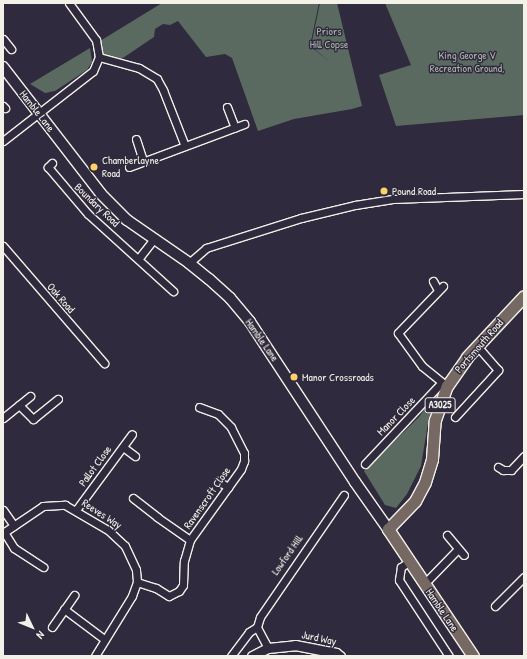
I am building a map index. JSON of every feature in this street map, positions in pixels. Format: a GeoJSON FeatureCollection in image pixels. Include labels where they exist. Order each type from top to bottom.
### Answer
{"type":"FeatureCollection","features":[{"type":"Feature","properties":{"kind":"main road","name":"Hamble Lane"},"geometry":{"type":"LineString","coordinates":[[3,67],[101,194],[127,220],[189,263],[230,298],[250,322],[355,482],[473,656]]}},
{"type":"Feature","properties":{"kind":"main road","name":"Portsmouth Road"},"geometry":{"type":"LineString","coordinates":[[388,529],[415,501],[425,482],[432,459],[435,420],[444,385],[477,346],[524,296]]}},
{"type":"Feature","properties":{"kind":"street"},"geometry":{"type":"LineString","coordinates":[[3,140],[93,71],[99,57],[96,40],[69,3]]}},
{"type":"Feature","properties":{"kind":"street"},"geometry":{"type":"LineString","coordinates":[[3,39],[11,49]]}},
{"type":"Feature","properties":{"kind":"street"},"geometry":{"type":"LineString","coordinates":[[99,57],[139,68],[157,79],[163,90],[185,146]]}},
{"type":"Feature","properties":{"kind":"street"},"geometry":{"type":"LineString","coordinates":[[227,107],[235,128]]}},
{"type":"Feature","properties":{"kind":"street"},"geometry":{"type":"LineString","coordinates":[[129,167],[244,124]]}},
{"type":"Feature","properties":{"kind":"street"},"geometry":{"type":"LineString","coordinates":[[136,139],[143,161]]}},
{"type":"Feature","properties":{"kind":"street","name":"Boundary Road"},"geometry":{"type":"LineString","coordinates":[[52,163],[48,167],[65,189],[88,214],[139,258],[173,291]]}},
{"type":"Feature","properties":{"kind":"street"},"geometry":{"type":"LineString","coordinates":[[189,263],[206,248],[301,218],[355,205],[393,199],[524,194]]}},
{"type":"Feature","properties":{"kind":"street"},"geometry":{"type":"LineString","coordinates":[[139,258],[154,240]]}},
{"type":"Feature","properties":{"kind":"street","name":"Oak Road"},"geometry":{"type":"LineString","coordinates":[[3,246],[104,363]]}},
{"type":"Feature","properties":{"kind":"street"},"geometry":{"type":"LineString","coordinates":[[433,281],[441,288],[398,333],[422,366],[444,385]]}},
{"type":"Feature","properties":{"kind":"street"},"geometry":{"type":"LineString","coordinates":[[455,417],[498,370],[477,346]]}},
{"type":"Feature","properties":{"kind":"street","name":"Manor Close"},"geometry":{"type":"LineString","coordinates":[[365,464],[444,385]]}},
{"type":"Feature","properties":{"kind":"street"},"geometry":{"type":"LineString","coordinates":[[3,418],[30,396]]}},
{"type":"Feature","properties":{"kind":"street"},"geometry":{"type":"LineString","coordinates":[[19,405],[33,419],[58,399]]}},
{"type":"Feature","properties":{"kind":"street","name":"Ravenscroft Close"},"geometry":{"type":"LineString","coordinates":[[137,582],[156,588],[168,596],[179,591],[183,585],[184,561],[190,540],[241,469],[244,461],[244,453],[231,427],[218,414],[199,407]]}},
{"type":"Feature","properties":{"kind":"street","name":"Pallot Close"},"geometry":{"type":"LineString","coordinates":[[76,510],[132,434]]}},
{"type":"Feature","properties":{"kind":"street"},"geometry":{"type":"LineString","coordinates":[[123,447],[135,456]]}},
{"type":"Feature","properties":{"kind":"street"},"geometry":{"type":"LineString","coordinates":[[498,466],[503,470],[511,470],[524,456]]}},
{"type":"Feature","properties":{"kind":"street"},"geometry":{"type":"LineString","coordinates":[[218,481],[228,487]]}},
{"type":"Feature","properties":{"kind":"street","name":"Ravenscroft Close"},"geometry":{"type":"LineString","coordinates":[[134,498],[157,517],[190,540]]}},
{"type":"Feature","properties":{"kind":"street","name":"Lowford Hill"},"geometry":{"type":"LineString","coordinates":[[231,656],[249,632],[257,626],[260,617],[275,593],[344,500]]}},
{"type":"Feature","properties":{"kind":"street","name":"Reeves Way"},"geometry":{"type":"LineString","coordinates":[[4,533],[43,506],[65,505],[76,510],[108,530],[126,546],[136,570],[137,582]]}},
{"type":"Feature","properties":{"kind":"street"},"geometry":{"type":"LineString","coordinates":[[3,510],[14,526]]}},
{"type":"Feature","properties":{"kind":"street"},"geometry":{"type":"LineString","coordinates":[[4,533],[14,548],[43,567]]}},
{"type":"Feature","properties":{"kind":"street"},"geometry":{"type":"LineString","coordinates":[[447,535],[458,550],[464,555]]}},
{"type":"Feature","properties":{"kind":"street"},"geometry":{"type":"LineString","coordinates":[[425,584],[458,550]]}},
{"type":"Feature","properties":{"kind":"street"},"geometry":{"type":"LineString","coordinates":[[410,561],[401,567],[399,580],[449,656]]}},
{"type":"Feature","properties":{"kind":"street"},"geometry":{"type":"LineString","coordinates":[[495,606],[524,577]]}},
{"type":"Feature","properties":{"kind":"street"},"geometry":{"type":"LineString","coordinates":[[95,656],[104,639],[132,596],[137,582]]}},
{"type":"Feature","properties":{"kind":"street"},"geometry":{"type":"LineString","coordinates":[[52,626],[74,595]]}},
{"type":"Feature","properties":{"kind":"street"},"geometry":{"type":"LineString","coordinates":[[64,609],[104,639]]}},
{"type":"Feature","properties":{"kind":"street"},"geometry":{"type":"LineString","coordinates":[[252,656],[268,648],[257,626]]}},
{"type":"Feature","properties":{"kind":"street","name":"Jurd Way"},"geometry":{"type":"LineString","coordinates":[[268,648],[295,645],[336,653],[340,656]]}},
{"type":"Feature","properties":{"kind":"green space","name":"Priors Hill Copse"},"geometry":{"type":"Polygon","coordinates":[[[162,3],[319,3],[310,46],[330,62],[311,46],[320,3],[337,3],[362,106],[294,119],[258,131],[232,58],[225,54],[206,57],[178,21],[170,25],[163,24],[155,29],[154,37],[117,62],[103,58],[100,41],[162,3]]]}},
{"type":"Feature","properties":{"kind":"green space","name":"King George V Recreation Ground,"},"geometry":{"type":"Polygon","coordinates":[[[385,3],[524,3],[524,115],[396,126],[379,75],[411,65],[385,3]]]}},
{"type":"Feature","properties":{"kind":"green space"},"geometry":{"type":"Polygon","coordinates":[[[90,48],[92,62],[87,70],[55,91],[45,93],[30,84],[90,48]]]}},
{"type":"Feature","properties":{"kind":"green space"},"geometry":{"type":"Polygon","coordinates":[[[433,397],[434,399],[428,423],[421,466],[407,494],[396,508],[385,505],[364,471],[419,417],[433,397]]]}},
{"type":"Feature","properties":{"kind":"place","name":"Chamberlayne Road"},"geometry":{"type":"Point","coordinates":[94,167]}},
{"type":"Feature","properties":{"kind":"place","name":"Pound Road"},"geometry":{"type":"Point","coordinates":[384,191]}},
{"type":"Feature","properties":{"kind":"place","name":"Manor Crossroads"},"geometry":{"type":"Point","coordinates":[294,377]}}]}
